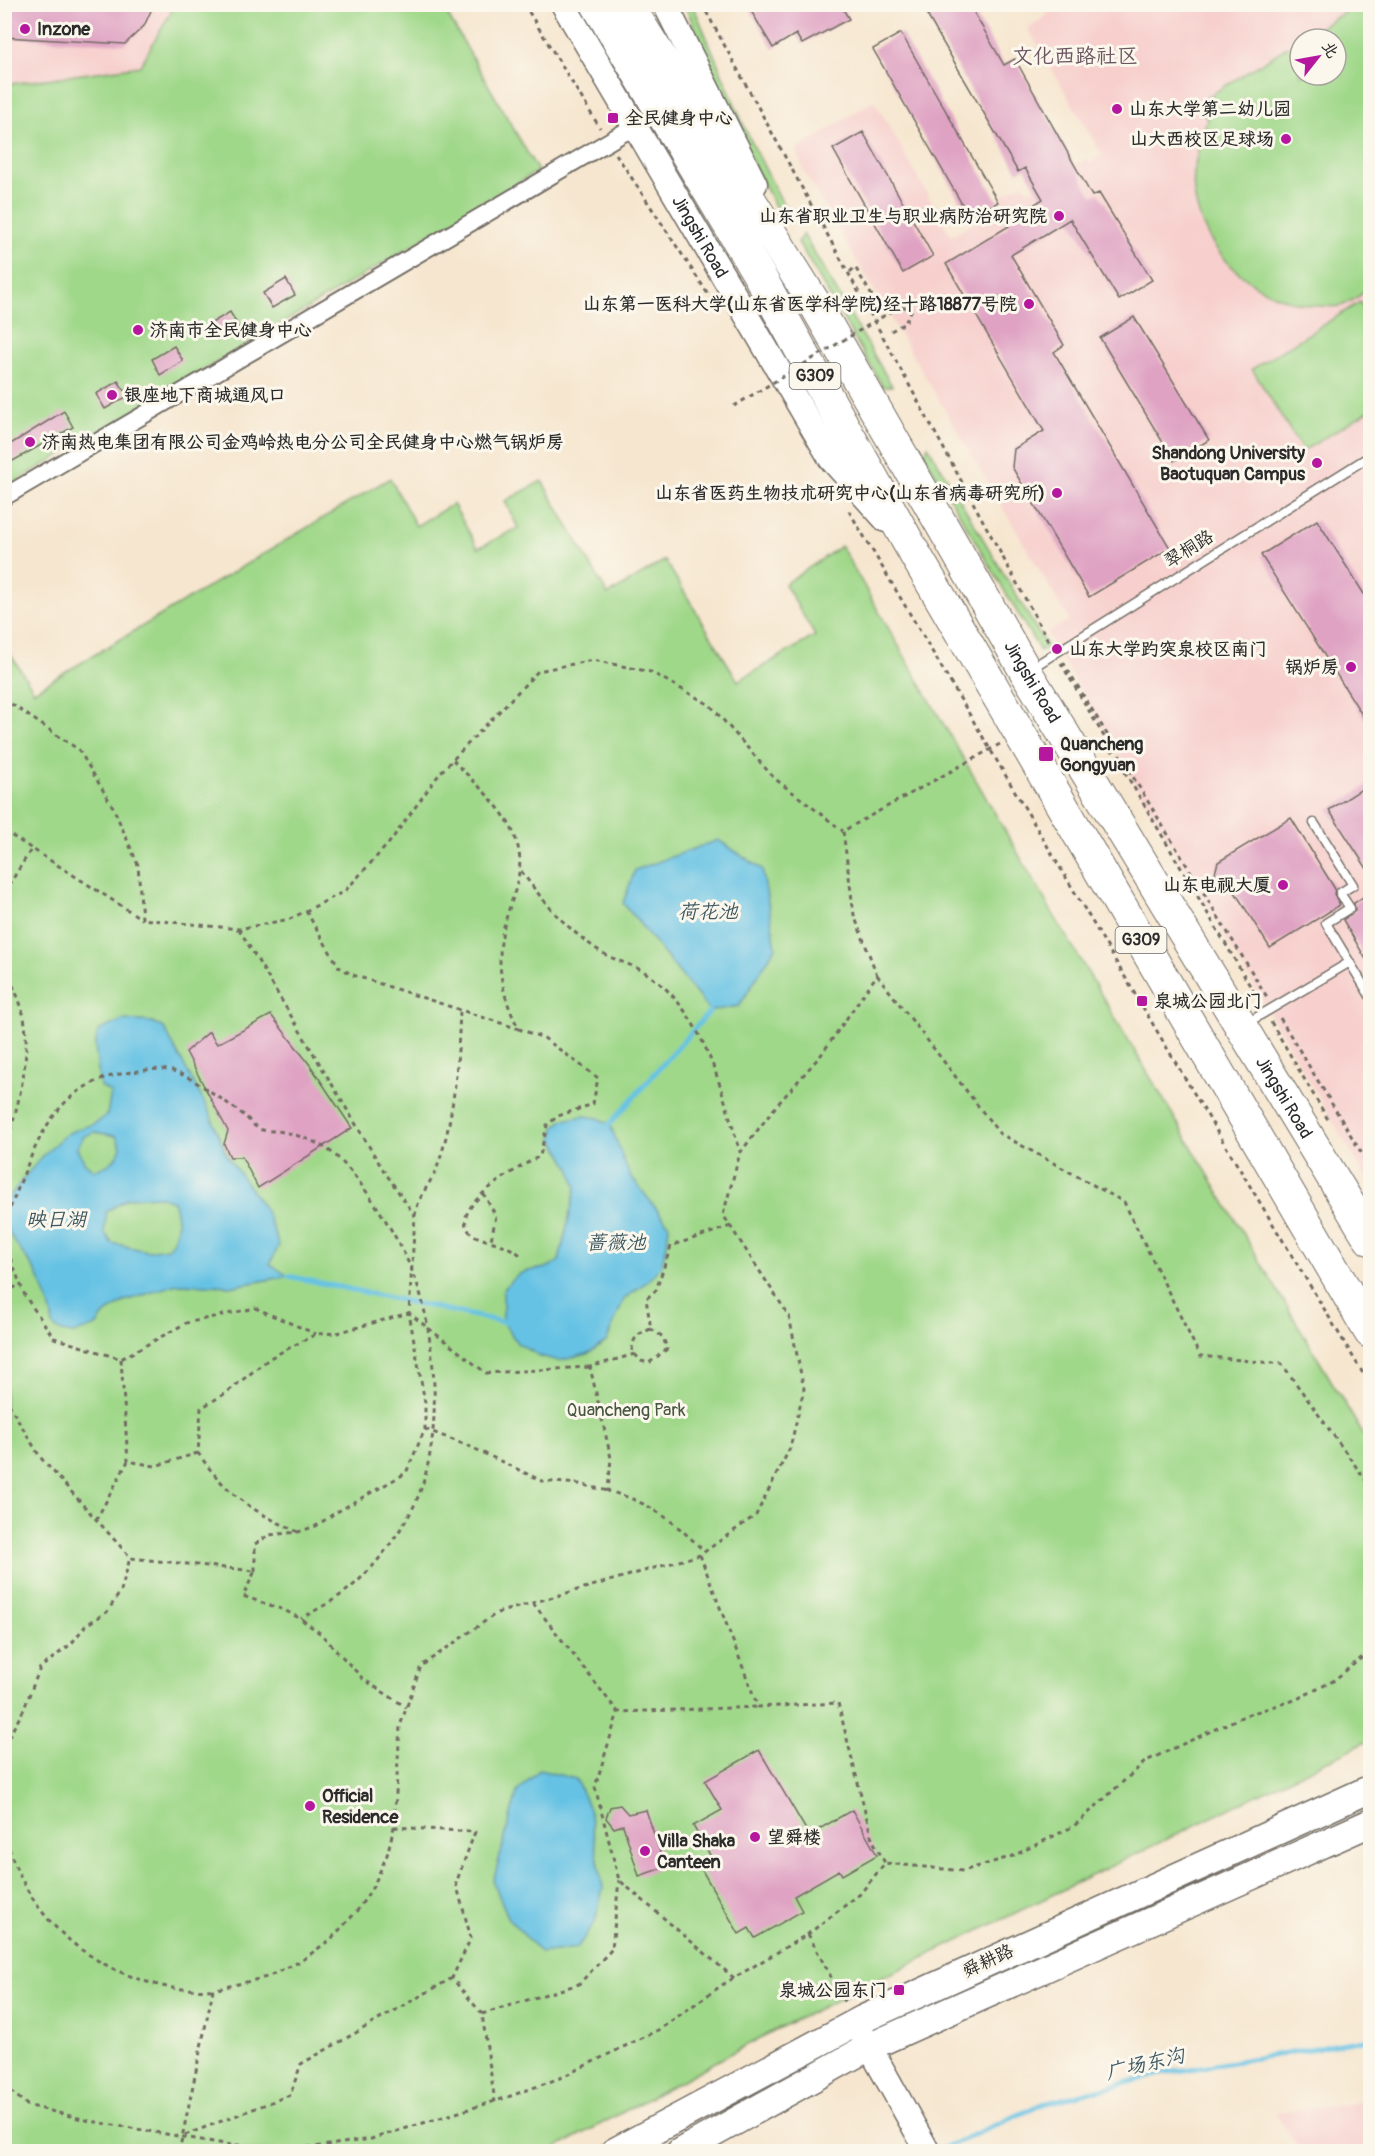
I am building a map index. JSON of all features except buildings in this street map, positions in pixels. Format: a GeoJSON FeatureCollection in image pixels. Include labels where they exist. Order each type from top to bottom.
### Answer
{"type":"FeatureCollection","features":[{"type":"Feature","properties":{"kind":"highway","name":"Jingshi Road"},"geometry":{"type":"LineString","coordinates":[[597,4],[715,205],[759,275],[912,549],[1371,1332]]}},
{"type":"Feature","properties":{"kind":"highway","name":"Jingshi Road"},"geometry":{"type":"LineString","coordinates":[[631,12],[815,304],[1026,672],[1260,1015],[1371,1239]]}},
{"type":"Feature","properties":{"kind":"main road","name":"Jingshi Road"},"geometry":{"type":"LineString","coordinates":[[563,4],[831,459],[912,549]]}},
{"type":"Feature","properties":{"kind":"main road","name":"Jingshi Road"},"geometry":{"type":"LineString","coordinates":[[665,4],[815,304]]}},
{"type":"Feature","properties":{"kind":"main road","name":"舜耕路"},"geometry":{"type":"LineString","coordinates":[[614,2151],[855,2022],[1371,1789]]}},
{"type":"Feature","properties":{"kind":"main road","name":"舜耕路"},"geometry":{"type":"LineString","coordinates":[[680,2151],[869,2047],[1371,1823]]}},
{"type":"Feature","properties":{"kind":"main road"},"geometry":{"type":"LineString","coordinates":[[855,2022],[928,2151]]}},
{"type":"Feature","properties":{"kind":"street"},"geometry":{"type":"LineString","coordinates":[[4,497],[635,126]]}},
{"type":"Feature","properties":{"kind":"lane","name":"翠桐路"},"geometry":{"type":"LineString","coordinates":[[1026,672],[1371,456]]}},
{"type":"Feature","properties":{"kind":"lane"},"geometry":{"type":"LineString","coordinates":[[1314,823],[1353,885],[1340,893],[1350,908],[1326,923],[1371,996]]}},
{"type":"Feature","properties":{"kind":"lane"},"geometry":{"type":"LineString","coordinates":[[1260,1015],[1350,962]]}},
{"type":"Feature","properties":{"kind":"path"},"geometry":{"type":"LineString","coordinates":[[524,4],[608,142],[714,304]]}},
{"type":"Feature","properties":{"kind":"path"},"geometry":{"type":"LineString","coordinates":[[702,4],[1055,652],[1260,1015],[1335,1132]]}},
{"type":"Feature","properties":{"kind":"path"},"geometry":{"type":"LineString","coordinates":[[884,316],[855,267],[849,270],[1055,652],[1260,1015],[1371,1167]]}},
{"type":"Feature","properties":{"kind":"path"},"geometry":{"type":"LineString","coordinates":[[734,406],[897,308],[906,307],[911,311],[905,322],[891,331]]}},
{"type":"Feature","properties":{"kind":"path"},"geometry":{"type":"LineString","coordinates":[[766,382],[772,392]]}},
{"type":"Feature","properties":{"kind":"path"},"geometry":{"type":"LineString","coordinates":[[848,510],[1371,1385]]}},
{"type":"Feature","properties":{"kind":"path"},"geometry":{"type":"LineString","coordinates":[[4,831],[142,919],[239,929],[290,919],[345,891],[389,843],[453,760],[538,671],[593,660],[651,672],[710,705],[774,778],[843,831],[854,915],[877,975],[999,1133],[1125,1202],[1200,1356],[1282,1364],[1371,1486]]}},
{"type":"Feature","properties":{"kind":"path"},"geometry":{"type":"LineString","coordinates":[[4,699],[79,750],[113,807],[138,865],[142,919]]}},
{"type":"Feature","properties":{"kind":"path"},"geometry":{"type":"LineString","coordinates":[[843,831],[1019,732]]}},
{"type":"Feature","properties":{"kind":"path"},"geometry":{"type":"LineString","coordinates":[[453,760],[506,820],[517,842],[521,872],[502,936],[500,973],[509,1008],[519,1029]]}},
{"type":"Feature","properties":{"kind":"path"},"geometry":{"type":"LineString","coordinates":[[4,894],[32,848]]}},
{"type":"Feature","properties":{"kind":"path"},"geometry":{"type":"LineString","coordinates":[[521,872],[556,918],[602,952],[647,974],[680,1005],[713,1060],[740,1153]]}},
{"type":"Feature","properties":{"kind":"path"},"geometry":{"type":"LineString","coordinates":[[306,911],[339,967],[353,975],[544,1038],[598,1078],[593,1104],[558,1116],[548,1125],[540,1156],[500,1178],[483,1192],[468,1214],[466,1224],[473,1234],[491,1240],[523,1257]]}},
{"type":"Feature","properties":{"kind":"path"},"geometry":{"type":"LineString","coordinates":[[239,929],[382,1168],[415,1216]]}},
{"type":"Feature","properties":{"kind":"path"},"geometry":{"type":"LineString","coordinates":[[4,969],[21,1004],[26,1049],[18,1107],[4,1153]]}},
{"type":"Feature","properties":{"kind":"path"},"geometry":{"type":"LineString","coordinates":[[4,1831],[11,1858],[32,1900],[63,1936],[121,1974],[169,1988],[213,1990],[267,1977],[301,1961],[332,1939],[357,1911],[374,1885],[387,1855],[394,1827],[400,1726],[421,1666],[497,1613],[702,1553],[756,1515],[790,1448],[804,1389],[789,1316],[723,1215],[740,1153],[777,1105],[821,1056],[877,975]]}},
{"type":"Feature","properties":{"kind":"path"},"geometry":{"type":"LineString","coordinates":[[406,1708],[363,1679],[321,1634],[301,1619],[284,1610],[243,1596],[255,1571],[255,1544],[269,1536],[298,1532],[316,1526],[406,1473],[425,1429],[425,1403],[409,1312],[415,1216],[417,1201],[439,1163],[457,1076],[460,1010]]}},
{"type":"Feature","properties":{"kind":"path"},"geometry":{"type":"LineString","coordinates":[[4,1215],[11,1206],[40,1132],[63,1104],[93,1083],[121,1073],[150,1070],[175,1071],[218,1098],[259,1129],[284,1132],[307,1139],[335,1155],[361,1187],[402,1252],[422,1298],[429,1339],[434,1405],[432,1443],[420,1489],[408,1516],[387,1547],[364,1575],[346,1592],[301,1619]]}},
{"type":"Feature","properties":{"kind":"path"},"geometry":{"type":"LineString","coordinates":[[483,1192],[496,1216],[491,1240]]}},
{"type":"Feature","properties":{"kind":"path"},"geometry":{"type":"LineString","coordinates":[[651,1329],[638,1334],[633,1340],[632,1351],[641,1361],[649,1363],[667,1348],[663,1337],[651,1329],[646,1299],[656,1290],[671,1246],[731,1226]]}},
{"type":"Feature","properties":{"kind":"path"},"geometry":{"type":"LineString","coordinates":[[4,1242],[25,1296],[54,1338],[121,1359],[186,1323],[255,1308],[315,1334]]}},
{"type":"Feature","properties":{"kind":"path"},"geometry":{"type":"LineString","coordinates":[[4,1292],[20,1284]]}},
{"type":"Feature","properties":{"kind":"path"},"geometry":{"type":"LineString","coordinates":[[298,1532],[259,1514],[218,1482],[198,1453],[201,1408],[226,1393],[270,1358],[315,1334],[337,1333],[409,1312]]}},
{"type":"Feature","properties":{"kind":"path"},"geometry":{"type":"LineString","coordinates":[[409,1312],[486,1373],[590,1367],[635,1354]]}},
{"type":"Feature","properties":{"kind":"path"},"geometry":{"type":"LineString","coordinates":[[96,1520],[128,1461],[121,1359]]}},
{"type":"Feature","properties":{"kind":"path"},"geometry":{"type":"LineString","coordinates":[[590,1367],[611,1458],[608,1491]]}},
{"type":"Feature","properties":{"kind":"path"},"geometry":{"type":"LineString","coordinates":[[4,1396],[40,1456],[130,1558],[255,1571]]}},
{"type":"Feature","properties":{"kind":"path"},"geometry":{"type":"LineString","coordinates":[[425,1429],[471,1447],[542,1481],[579,1484],[639,1499],[687,1534],[702,1553],[758,1707]]}},
{"type":"Feature","properties":{"kind":"path"},"geometry":{"type":"LineString","coordinates":[[128,1461],[155,1466],[198,1453]]}},
{"type":"Feature","properties":{"kind":"path"},"geometry":{"type":"LineString","coordinates":[[4,1745],[23,1711],[40,1668],[70,1644],[86,1625],[107,1612],[121,1591],[130,1558]]}},
{"type":"Feature","properties":{"kind":"path"},"geometry":{"type":"LineString","coordinates":[[533,1602],[618,1712]]}},
{"type":"Feature","properties":{"kind":"path"},"geometry":{"type":"LineString","coordinates":[[885,1863],[963,1870],[1013,1856],[1074,1826],[1146,1761],[1246,1715],[1305,1695],[1333,1681],[1371,1652]]}},
{"type":"Feature","properties":{"kind":"path"},"geometry":{"type":"LineString","coordinates":[[618,1712],[838,1703],[872,1839],[885,1863]]}},
{"type":"Feature","properties":{"kind":"path"},"geometry":{"type":"LineString","coordinates":[[482,2014],[579,1984],[612,1948],[619,1880],[595,1787],[618,1712]]}},
{"type":"Feature","properties":{"kind":"path"},"geometry":{"type":"LineString","coordinates":[[183,2135],[290,2095],[301,2064],[452,1978],[471,1938],[456,1883],[475,1832],[394,1827]]}},
{"type":"Feature","properties":{"kind":"path"},"geometry":{"type":"LineString","coordinates":[[4,2085],[27,2105],[90,2121],[183,2135],[231,2145],[314,2147],[371,2139],[495,2102],[560,2078],[660,2029],[734,1978],[808,1934],[860,1894],[885,1863]]}},
{"type":"Feature","properties":{"kind":"path"},"geometry":{"type":"LineString","coordinates":[[619,1880],[734,1978]]}},
{"type":"Feature","properties":{"kind":"path"},"geometry":{"type":"LineString","coordinates":[[808,1934],[855,2022]]}},
{"type":"Feature","properties":{"kind":"path"},"geometry":{"type":"LineString","coordinates":[[452,1978],[482,2014],[495,2102]]}},
{"type":"Feature","properties":{"kind":"path"},"geometry":{"type":"LineString","coordinates":[[179,2151],[213,1990]]}},
{"type":"Feature","properties":{"kind":"shaded area"},"geometry":{"type":"Polygon","coordinates":[[[4,5],[175,5],[140,66],[5,85],[4,5]]]}},
{"type":"Feature","properties":{"kind":"shaded area"},"geometry":{"type":"Polygon","coordinates":[[[1060,5],[1370,5],[1370,1185],[1047,633],[1069,620],[805,173],[796,150],[874,100],[951,236],[1004,204],[1001,196],[1023,183],[1029,191],[1087,158],[1090,163],[1102,155],[1028,29],[1060,5]]]}},
{"type":"Feature","properties":{"kind":"shaded area"},"geometry":{"type":"Polygon","coordinates":[[[1370,2101],[1370,2151],[1300,2151],[1275,2113],[1370,2101]]]}},
{"type":"Feature","properties":{"kind":"green space","name":"济南市全民健身中心"},"geometry":{"type":"Polygon","coordinates":[[[175,5],[442,5],[538,171],[5,488],[4,85],[140,66],[175,5]]]}},
{"type":"Feature","properties":{"kind":"green space"},"geometry":{"type":"Polygon","coordinates":[[[685,5],[693,5],[747,133],[784,206],[777,210],[740,137],[685,5]]]}},
{"type":"Feature","properties":{"kind":"green space","name":"山大西校区足球场"},"geometry":{"type":"Polygon","coordinates":[[[1356,5],[1370,5],[1370,288],[1354,299],[1335,307],[1298,303],[1276,296],[1255,285],[1237,271],[1208,235],[1199,214],[1193,182],[1199,146],[1207,119],[1198,103],[1288,47],[1288,87],[1348,87],[1348,27],[1320,27],[1356,5]]]}},
{"type":"Feature","properties":{"kind":"green space"},"geometry":{"type":"Polygon","coordinates":[[[803,234],[892,386],[883,387],[798,242],[803,234]]]}},
{"type":"Feature","properties":{"kind":"green space"},"geometry":{"type":"Polygon","coordinates":[[[1360,302],[1370,319],[1370,410],[1303,451],[1252,369],[1360,302]]]}},
{"type":"Feature","properties":{"kind":"green space"},"geometry":{"type":"Polygon","coordinates":[[[928,446],[1047,647],[1040,651],[924,454],[928,446]]]}},
{"type":"Feature","properties":{"kind":"green space","name":"Quancheng Park"},"geometry":{"type":"Polygon","coordinates":[[[390,478],[416,526],[453,504],[478,548],[518,528],[505,501],[542,481],[608,595],[665,560],[738,681],[815,636],[785,584],[841,546],[1053,914],[1370,1446],[1370,1740],[771,2032],[551,2151],[5,2151],[5,646],[34,691],[390,478]]]}},
{"type":"Feature","properties":{"kind":"water","name":"荷花池"},"geometry":{"type":"Polygon","coordinates":[[[718,840],[762,869],[776,947],[739,1006],[710,1011],[623,903],[635,870],[718,840]]]}},
{"type":"Feature","properties":{"kind":"water","name":"映日湖"},"geometry":{"type":"Polygon","coordinates":[[[123,1020],[152,1022],[164,1028],[210,1113],[227,1156],[265,1209],[279,1245],[270,1264],[288,1276],[235,1286],[177,1284],[125,1301],[105,1314],[96,1326],[66,1333],[55,1327],[48,1300],[37,1274],[6,1226],[5,1207],[8,1199],[23,1179],[60,1139],[107,1115],[111,1093],[100,1086],[95,1046],[98,1031],[123,1020]],[[95,1132],[84,1136],[77,1148],[85,1163],[94,1170],[111,1162],[121,1147],[116,1136],[95,1132]],[[159,1196],[128,1198],[107,1211],[104,1232],[112,1243],[147,1251],[168,1248],[175,1237],[176,1214],[173,1201],[159,1196]]]}},
{"type":"Feature","properties":{"kind":"water","name":"蔷薇池"},"geometry":{"type":"Polygon","coordinates":[[[584,1116],[598,1118],[610,1124],[629,1174],[669,1225],[667,1245],[661,1266],[648,1281],[624,1299],[606,1342],[587,1354],[559,1361],[540,1356],[517,1343],[503,1322],[503,1291],[518,1275],[551,1266],[559,1261],[576,1187],[571,1170],[553,1139],[555,1127],[563,1120],[584,1116]]]}},
{"type":"Feature","properties":{"kind":"water"},"geometry":{"type":"Polygon","coordinates":[[[539,1770],[576,1779],[589,1809],[603,1888],[595,1922],[577,1948],[541,1953],[509,1919],[493,1882],[517,1792],[539,1770]]]}},
{"type":"Feature","properties":{"kind":"waterway"},"geometry":{"type":"LineString","coordinates":[[610,1124],[710,1011]]}},
{"type":"Feature","properties":{"kind":"waterway"},"geometry":{"type":"LineString","coordinates":[[288,1276],[503,1322]]}},
{"type":"Feature","properties":{"kind":"waterway","name":"广场东沟"},"geometry":{"type":"LineString","coordinates":[[935,2152],[1043,2104],[1161,2074],[1370,2039]]}},
{"type":"Feature","properties":{"kind":"place","name":"Inzone"},"geometry":{"type":"Point","coordinates":[25,29]}},
{"type":"Feature","properties":{"kind":"place","name":"山东大学第二幼儿园"},"geometry":{"type":"Point","coordinates":[1117,109]}},
{"type":"Feature","properties":{"kind":"place","name":"全民健身中心"},"geometry":{"type":"Point","coordinates":[613,118]}},
{"type":"Feature","properties":{"kind":"place","name":"山大西校区足球场"},"geometry":{"type":"Point","coordinates":[1286,139]}},
{"type":"Feature","properties":{"kind":"place","name":"山东省职业卫生与职业病防治研究院"},"geometry":{"type":"Point","coordinates":[1059,216]}},
{"type":"Feature","properties":{"kind":"place","name":"山东第一医科大学(山东省医学科学院)经十路18877号院"},"geometry":{"type":"Point","coordinates":[1029,304]}},
{"type":"Feature","properties":{"kind":"place","name":"济南市全民健身中心"},"geometry":{"type":"Point","coordinates":[138,330]}},
{"type":"Feature","properties":{"kind":"place","name":"银座地下商城通风口"},"geometry":{"type":"Point","coordinates":[112,395]}},
{"type":"Feature","properties":{"kind":"place","name":"济南热电集团有限公司金鸡岭热电分公司全民健身中心燃气锅炉房"},"geometry":{"type":"Point","coordinates":[30,442]}},
{"type":"Feature","properties":{"kind":"place","name":"Shandong University Baotuquan Campus"},"geometry":{"type":"Point","coordinates":[1317,463]}},
{"type":"Feature","properties":{"kind":"place","name":"山东省医药生物技术研究中心(山东省病毒研究所)"},"geometry":{"type":"Point","coordinates":[1057,493]}},
{"type":"Feature","properties":{"kind":"place","name":"山东大学趵突泉校区南门"},"geometry":{"type":"Point","coordinates":[1057,649]}},
{"type":"Feature","properties":{"kind":"place","name":"锅炉房"},"geometry":{"type":"Point","coordinates":[1351,667]}},
{"type":"Feature","properties":{"kind":"place","name":"Quancheng Gongyuan"},"geometry":{"type":"Point","coordinates":[1046,754]}},
{"type":"Feature","properties":{"kind":"place","name":"山东电视大厦"},"geometry":{"type":"Point","coordinates":[1283,885]}},
{"type":"Feature","properties":{"kind":"place","name":"泉城公园北门"},"geometry":{"type":"Point","coordinates":[1142,1001]}},
{"type":"Feature","properties":{"kind":"place","name":"Official Residence"},"geometry":{"type":"Point","coordinates":[310,1806]}},
{"type":"Feature","properties":{"kind":"place","name":"望舜楼"},"geometry":{"type":"Point","coordinates":[755,1837]}},
{"type":"Feature","properties":{"kind":"place","name":"Villa Shaka Canteen"},"geometry":{"type":"Point","coordinates":[645,1851]}},
{"type":"Feature","properties":{"kind":"place","name":"泉城公园东门"},"geometry":{"type":"Point","coordinates":[899,1990]}},
{"type":"Feature","properties":{"kind":"district","name":"文化西路社区"},"geometry":{"type":"Point","coordinates":[1075,56]}}]}
